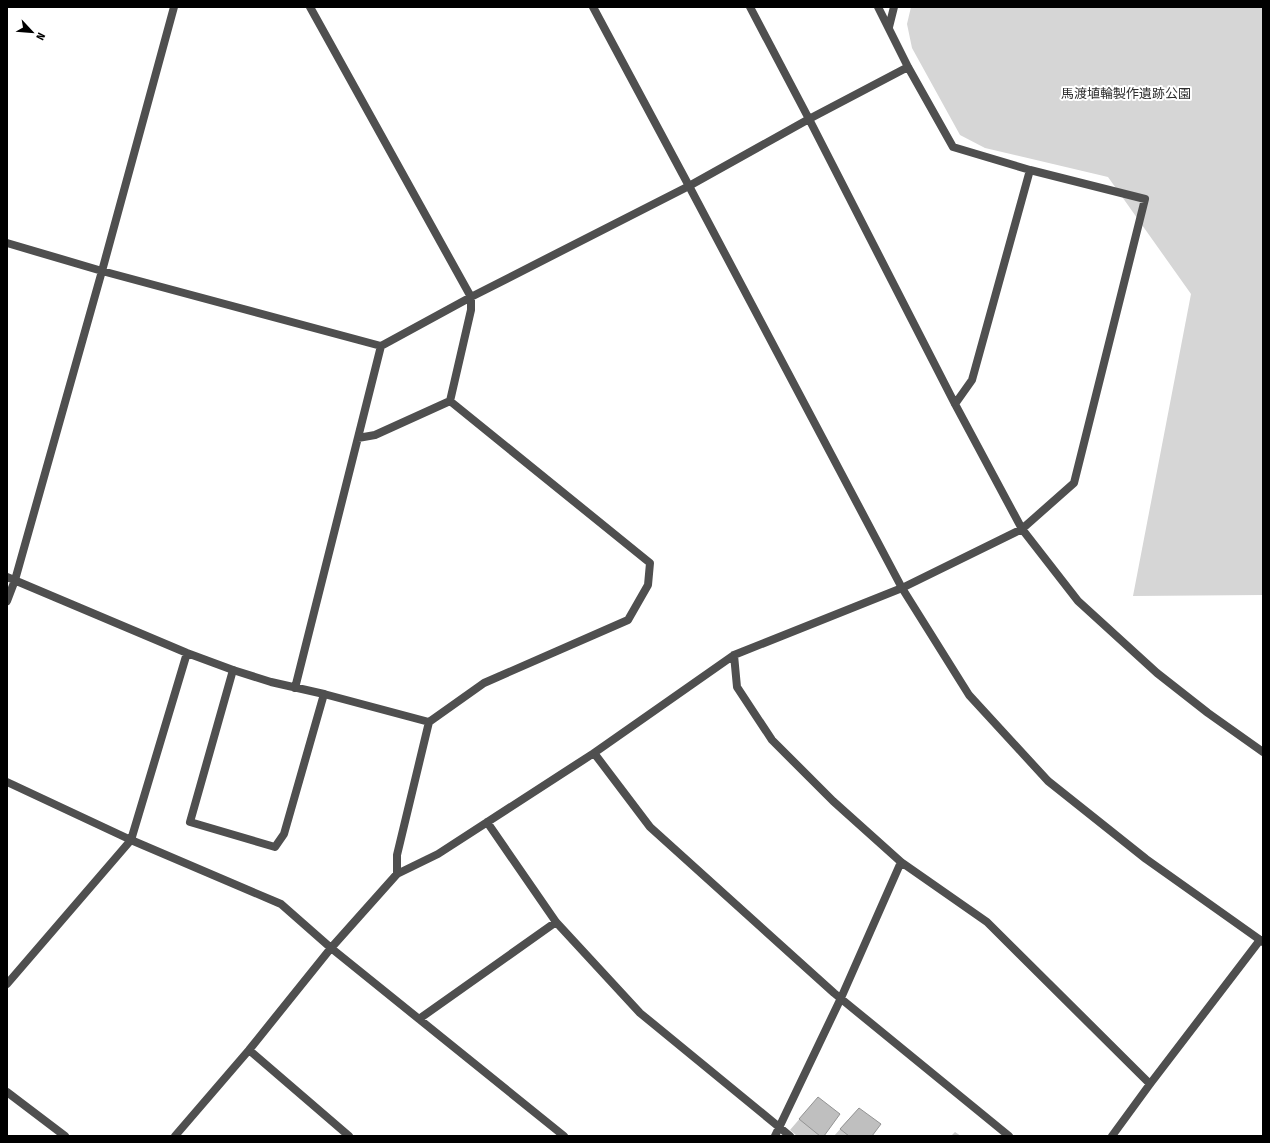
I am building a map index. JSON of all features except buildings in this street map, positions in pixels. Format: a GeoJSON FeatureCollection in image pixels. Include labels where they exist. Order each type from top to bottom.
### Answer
{"type":"FeatureCollection","features":[{"type":"Feature","properties":{"kind":"street"},"geometry":{"type":"LineString","coordinates":[[7,600],[11,579],[102,271],[174,7]]}},
{"type":"Feature","properties":{"kind":"street"},"geometry":{"type":"LineString","coordinates":[[310,7],[471,297],[471,310],[450,401]]}},
{"type":"Feature","properties":{"kind":"street"},"geometry":{"type":"LineString","coordinates":[[593,7],[902,588],[969,695],[1048,781],[1146,858],[1262,941],[1150,1084],[1112,1136]]}},
{"type":"Feature","properties":{"kind":"street"},"geometry":{"type":"LineString","coordinates":[[750,7],[955,404],[1022,528],[1078,601],[1157,672],[1208,713],[1263,752]]}},
{"type":"Feature","properties":{"kind":"street"},"geometry":{"type":"LineString","coordinates":[[175,1136],[249,1050],[331,948],[397,874],[438,854],[594,753],[734,656],[902,588],[1022,528],[1074,483],[1145,199],[1030,170],[953,147],[908,67],[878,7]]}},
{"type":"Feature","properties":{"kind":"street"},"geometry":{"type":"LineString","coordinates":[[889,27],[894,7]]}},
{"type":"Feature","properties":{"kind":"street"},"geometry":{"type":"LineString","coordinates":[[7,243],[102,271],[381,346],[471,297],[689,186],[809,119],[908,67]]}},
{"type":"Feature","properties":{"kind":"street"},"geometry":{"type":"LineString","coordinates":[[955,404],[972,380],[1030,170]]}},
{"type":"Feature","properties":{"kind":"street"},"geometry":{"type":"LineString","coordinates":[[295,688],[381,346]]}},
{"type":"Feature","properties":{"kind":"street"},"geometry":{"type":"LineString","coordinates":[[358,438],[375,435],[450,401]]}},
{"type":"Feature","properties":{"kind":"street"},"geometry":{"type":"LineString","coordinates":[[397,874],[397,855],[428,722],[484,683],[628,620],[648,585],[650,563],[450,401]]}},
{"type":"Feature","properties":{"kind":"street"},"geometry":{"type":"LineString","coordinates":[[11,579],[188,653],[233,670],[271,682],[324,694],[428,722]]}},
{"type":"Feature","properties":{"kind":"street"},"geometry":{"type":"LineString","coordinates":[[7,984],[131,840],[188,653]]}},
{"type":"Feature","properties":{"kind":"street"},"geometry":{"type":"LineString","coordinates":[[734,656],[737,687],[772,740],[833,801],[901,862],[988,922],[1150,1084]]}},
{"type":"Feature","properties":{"kind":"street"},"geometry":{"type":"LineString","coordinates":[[233,670],[190,822],[275,847],[284,834],[324,694]]}},
{"type":"Feature","properties":{"kind":"street"},"geometry":{"type":"LineString","coordinates":[[594,753],[650,826],[841,998],[1009,1136]]}},
{"type":"Feature","properties":{"kind":"street"},"geometry":{"type":"LineString","coordinates":[[7,782],[131,840],[282,904],[331,948],[564,1136]]}},
{"type":"Feature","properties":{"kind":"street"},"geometry":{"type":"LineString","coordinates":[[487,822],[556,922],[640,1013],[790,1136]]}},
{"type":"Feature","properties":{"kind":"street"},"geometry":{"type":"LineString","coordinates":[[776,1136],[841,998],[901,862]]}},
{"type":"Feature","properties":{"kind":"street"},"geometry":{"type":"LineString","coordinates":[[419,1018],[556,922]]}},
{"type":"Feature","properties":{"kind":"street"},"geometry":{"type":"LineString","coordinates":[[249,1050],[349,1136]]}},
{"type":"Feature","properties":{"kind":"street"},"geometry":{"type":"LineString","coordinates":[[7,1092],[65,1136]]}},
{"type":"Feature","properties":{"kind":"green space","name":"馬渡埴輪製作遺跡公園"},"geometry":{"type":"Polygon","coordinates":[[[911,7],[1263,7],[1263,595],[1133,596],[1191,294],[1108,177],[985,148],[960,135],[912,48],[907,24],[911,7]]]}}]}
